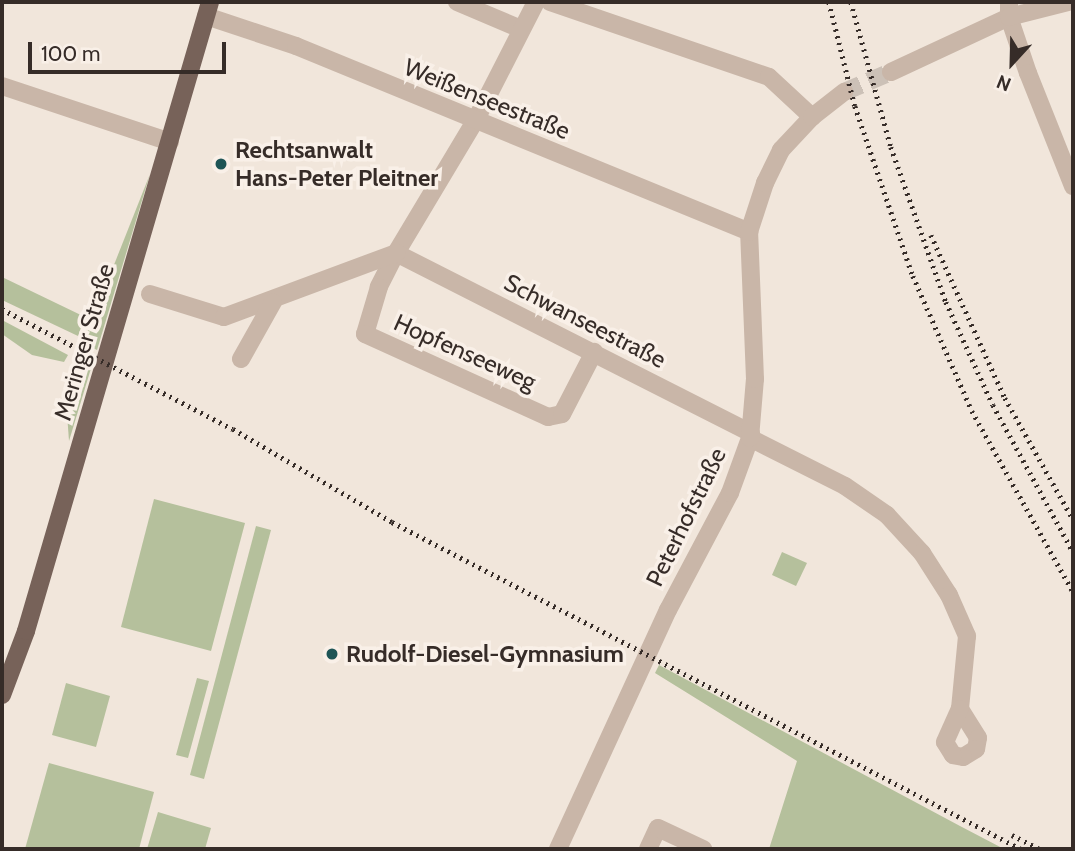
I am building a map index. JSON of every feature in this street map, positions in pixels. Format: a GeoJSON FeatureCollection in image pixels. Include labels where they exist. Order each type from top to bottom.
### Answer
{"type":"FeatureCollection","features":[{"type":"Feature","properties":{"kind":"main road","name":"Meringer Straße"},"geometry":{"type":"LineString","coordinates":[[2,695],[26,631],[208,9]]}},
{"type":"Feature","properties":{"kind":"street"},"geometry":{"type":"LineString","coordinates":[[457,2],[521,29]]}},
{"type":"Feature","properties":{"kind":"street"},"geometry":{"type":"LineString","coordinates":[[150,294],[224,317],[273,302],[396,253],[475,121],[536,2]]}},
{"type":"Feature","properties":{"kind":"street"},"geometry":{"type":"LineString","coordinates":[[550,2],[769,78],[812,117]]}},
{"type":"Feature","properties":{"kind":"street"},"geometry":{"type":"LineString","coordinates":[[891,72],[1009,9],[1068,2]]}},
{"type":"Feature","properties":{"kind":"street","name":"Weißenseestraße"},"geometry":{"type":"LineString","coordinates":[[208,9],[749,232]]}},
{"type":"Feature","properties":{"kind":"street"},"geometry":{"type":"LineString","coordinates":[[1009,9],[1073,183]]}},
{"type":"Feature","properties":{"kind":"street"},"geometry":{"type":"LineString","coordinates":[[2,86],[170,142]]}},
{"type":"Feature","properties":{"kind":"street","name":"Peterhofstraße"},"geometry":{"type":"LineString","coordinates":[[558,849],[668,610],[730,493],[751,435],[755,379],[749,232],[781,149],[812,117],[844,92]]}},
{"type":"Feature","properties":{"kind":"street","name":"Schwanseestraße"},"geometry":{"type":"LineString","coordinates":[[396,253],[751,435],[845,486],[887,515],[922,553],[949,595],[967,636],[960,709]]}},
{"type":"Feature","properties":{"kind":"street","name":"Hopfenseeweg"},"geometry":{"type":"LineString","coordinates":[[396,253],[379,287],[365,334],[548,417],[562,414],[593,352]]}},
{"type":"Feature","properties":{"kind":"street"},"geometry":{"type":"LineString","coordinates":[[241,359],[273,302]]}},
{"type":"Feature","properties":{"kind":"street"},"geometry":{"type":"LineString","coordinates":[[648,849],[658,828],[704,849]]}},
{"type":"Feature","properties":{"kind":"green space"},"geometry":{"type":"Polygon","coordinates":[[[150,174],[97,350],[83,343],[150,174]]]}},
{"type":"Feature","properties":{"kind":"green space"},"geometry":{"type":"Polygon","coordinates":[[[2,277],[85,317],[78,336],[2,300],[2,277]]]}},
{"type":"Feature","properties":{"kind":"green space"},"geometry":{"type":"Polygon","coordinates":[[[2,320],[68,355],[64,362],[32,355],[2,334],[2,320]]]}},
{"type":"Feature","properties":{"kind":"green space"},"geometry":{"type":"Polygon","coordinates":[[[76,357],[92,365],[69,441],[65,386],[76,357]]]}},
{"type":"Feature","properties":{"kind":"green space"},"geometry":{"type":"Polygon","coordinates":[[[154,499],[245,523],[211,651],[121,627],[154,499]]]}},
{"type":"Feature","properties":{"kind":"green space"},"geometry":{"type":"Polygon","coordinates":[[[256,526],[271,530],[204,779],[190,775],[256,526]]]}},
{"type":"Feature","properties":{"kind":"green space"},"geometry":{"type":"Polygon","coordinates":[[[782,552],[807,563],[796,586],[772,575],[782,552]]]}},
{"type":"Feature","properties":{"kind":"green space"},"geometry":{"type":"Polygon","coordinates":[[[659,665],[1004,849],[769,849],[797,761],[655,673],[659,665]]]}},
{"type":"Feature","properties":{"kind":"green space"},"geometry":{"type":"Polygon","coordinates":[[[197,678],[209,681],[188,758],[176,755],[197,678]]]}},
{"type":"Feature","properties":{"kind":"green space"},"geometry":{"type":"Polygon","coordinates":[[[66,683],[110,696],[96,747],[52,735],[66,683]]]}},
{"type":"Feature","properties":{"kind":"green space"},"geometry":{"type":"Polygon","coordinates":[[[49,763],[154,792],[139,849],[25,849],[49,763]]]}},
{"type":"Feature","properties":{"kind":"green space"},"geometry":{"type":"Polygon","coordinates":[[[158,812],[211,828],[205,849],[147,849],[158,812]]]}},
{"type":"Feature","properties":{"kind":"tunnel"},"geometry":{"type":"LineString","coordinates":[[844,92],[891,72]]}},
{"type":"Feature","properties":{"kind":"railway"},"geometry":{"type":"LineString","coordinates":[[829,2],[855,106],[913,276],[972,411],[1073,592]]}},
{"type":"Feature","properties":{"kind":"railway"},"geometry":{"type":"LineString","coordinates":[[851,2],[891,147],[946,302],[993,405],[1073,552]]}},
{"type":"Feature","properties":{"kind":"railway"},"geometry":{"type":"LineString","coordinates":[[931,235],[1005,398],[1073,519]]}},
{"type":"Feature","properties":{"kind":"railway"},"geometry":{"type":"LineString","coordinates":[[2,309],[233,429],[392,522],[1021,849]]}},
{"type":"Feature","properties":{"kind":"railway"},"geometry":{"type":"LineString","coordinates":[[1012,835],[1040,849]]}},
{"type":"Feature","properties":{"kind":"place","name":"Rechtsanwalt Hans-Peter Pleitner"},"geometry":{"type":"Point","coordinates":[221,164]}},
{"type":"Feature","properties":{"kind":"place","name":"Rudolf-Diesel-Gymnasium"},"geometry":{"type":"Point","coordinates":[332,654]}}]}
